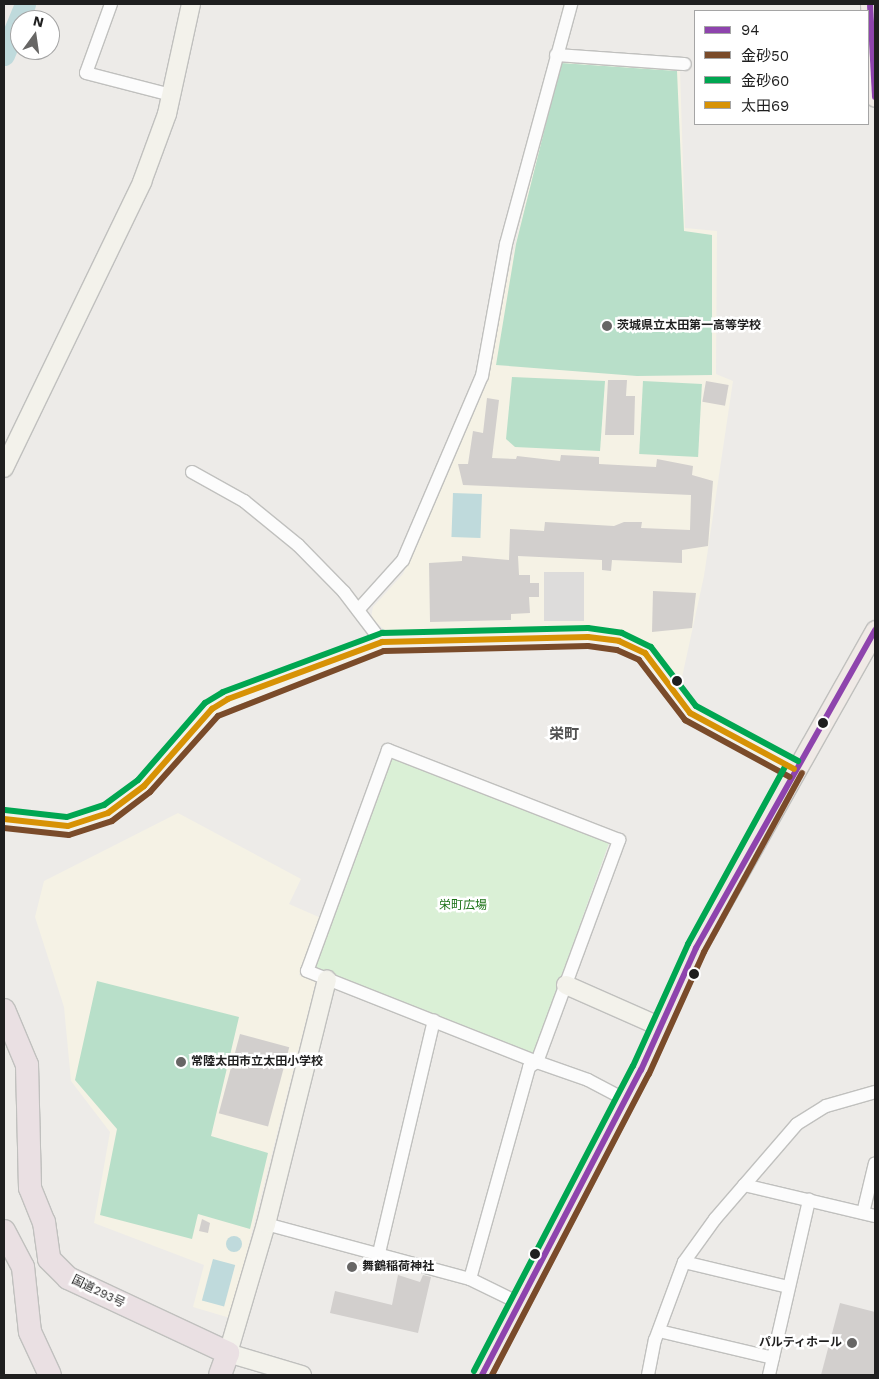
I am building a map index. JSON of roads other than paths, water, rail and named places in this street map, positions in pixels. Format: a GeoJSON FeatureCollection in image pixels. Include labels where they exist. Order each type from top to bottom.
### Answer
{"type":"FeatureCollection","features":[{"type":"Feature","properties":{"kind":"highway","name":"国道293号"},"geometry":{"type":"LineString","coordinates":[[4,1010],[27,1065],[30,1188],[44,1222],[49,1259],[68,1278],[228,1353]]}},
{"type":"Feature","properties":{"kind":"highway"},"geometry":{"type":"LineString","coordinates":[[4,1231],[23,1267],[30,1332],[50,1375]]}},
{"type":"Feature","properties":{"kind":"highway"},"geometry":{"type":"LineString","coordinates":[[220,1375],[228,1353]]}},
{"type":"Feature","properties":{"kind":"main road"},"geometry":{"type":"LineString","coordinates":[[870,4],[875,97]]}},
{"type":"Feature","properties":{"kind":"main road"},"geometry":{"type":"LineString","coordinates":[[482,1375],[626,1100],[696,948],[794,769],[875,630]]}},
{"type":"Feature","properties":{"kind":"street"},"geometry":{"type":"LineString","coordinates":[[111,4],[86,73],[171,95]]}},
{"type":"Feature","properties":{"kind":"street"},"geometry":{"type":"LineString","coordinates":[[4,468],[142,182],[171,95],[191,4]]}},
{"type":"Feature","properties":{"kind":"street"},"geometry":{"type":"LineString","coordinates":[[358,610],[403,560],[482,376],[506,244],[571,4]]}},
{"type":"Feature","properties":{"kind":"street"},"geometry":{"type":"LineString","coordinates":[[556,56],[685,64]]}},
{"type":"Feature","properties":{"kind":"street"},"geometry":{"type":"LineString","coordinates":[[192,472],[244,501],[298,544],[358,610],[382,642]]}},
{"type":"Feature","properties":{"kind":"street"},"geometry":{"type":"LineString","coordinates":[[4,819],[68,826],[108,813],[144,786],[212,710],[228,698],[382,642],[588,637],[619,641],[645,653],[690,713],[794,769]]}},
{"type":"Feature","properties":{"kind":"street"},"geometry":{"type":"LineString","coordinates":[[470,1280],[529,1067],[537,1062],[619,840],[388,750],[307,971],[537,1062],[588,1080],[626,1100]]}},
{"type":"Feature","properties":{"kind":"street"},"geometry":{"type":"LineString","coordinates":[[302,1375],[228,1353],[266,1224],[327,980]]}},
{"type":"Feature","properties":{"kind":"street"},"geometry":{"type":"LineString","coordinates":[[566,985],[660,1026]]}},
{"type":"Feature","properties":{"kind":"street"},"geometry":{"type":"LineString","coordinates":[[378,1257],[434,1021]]}},
{"type":"Feature","properties":{"kind":"street"},"geometry":{"type":"LineString","coordinates":[[648,1375],[659,1332],[684,1262],[744,1185],[797,1124],[826,1106],[875,1092]]}},
{"type":"Feature","properties":{"kind":"street"},"geometry":{"type":"LineString","coordinates":[[744,1185],[869,1214],[875,1163]]}},
{"type":"Feature","properties":{"kind":"street"},"geometry":{"type":"LineString","coordinates":[[769,1375],[809,1200]]}},
{"type":"Feature","properties":{"kind":"street"},"geometry":{"type":"LineString","coordinates":[[266,1224],[378,1257],[470,1280],[519,1303]]}},
{"type":"Feature","properties":{"kind":"street"},"geometry":{"type":"LineString","coordinates":[[684,1262],[788,1287]]}},
{"type":"Feature","properties":{"kind":"street"},"geometry":{"type":"LineString","coordinates":[[659,1332],[773,1358]]}},
{"type":"Feature","properties":{"kind":"water"},"geometry":{"type":"Polygon","coordinates":[[[453,493],[482,494],[480,538],[451,537],[453,493]]]}},
{"type":"Feature","properties":{"kind":"water"},"geometry":{"type":"Polygon","coordinates":[[[234,1236],[242,1244],[234,1252],[226,1244],[234,1236]]]}},
{"type":"Feature","properties":{"kind":"water"},"geometry":{"type":"Polygon","coordinates":[[[213,1259],[235,1265],[224,1306],[202,1301],[213,1259]]]}},
{"type":"Feature","properties":{"kind":"waterway"},"geometry":{"type":"LineString","coordinates":[[4,55],[25,4]]}},
{"type":"Feature","properties":{"kind":"place","name":"茨城県立太田第一高等学校"},"geometry":{"type":"Point","coordinates":[607,326]}},
{"type":"Feature","properties":{"kind":"place","name":"常陸太田市立太田小学校"},"geometry":{"type":"Point","coordinates":[181,1062]}},
{"type":"Feature","properties":{"kind":"place","name":"舞鶴稲荷神社"},"geometry":{"type":"Point","coordinates":[352,1267]}},
{"type":"Feature","properties":{"kind":"place","name":"パルティホール"},"geometry":{"type":"Point","coordinates":[852,1343]}},
{"type":"Feature","properties":{"kind":"district","name":"栄町"},"geometry":{"type":"Point","coordinates":[564,735]}},
{"type":"Feature","properties":{"kind":"park label","name":"栄町広場"},"geometry":{"type":"Point","coordinates":[463,906]}}]}
